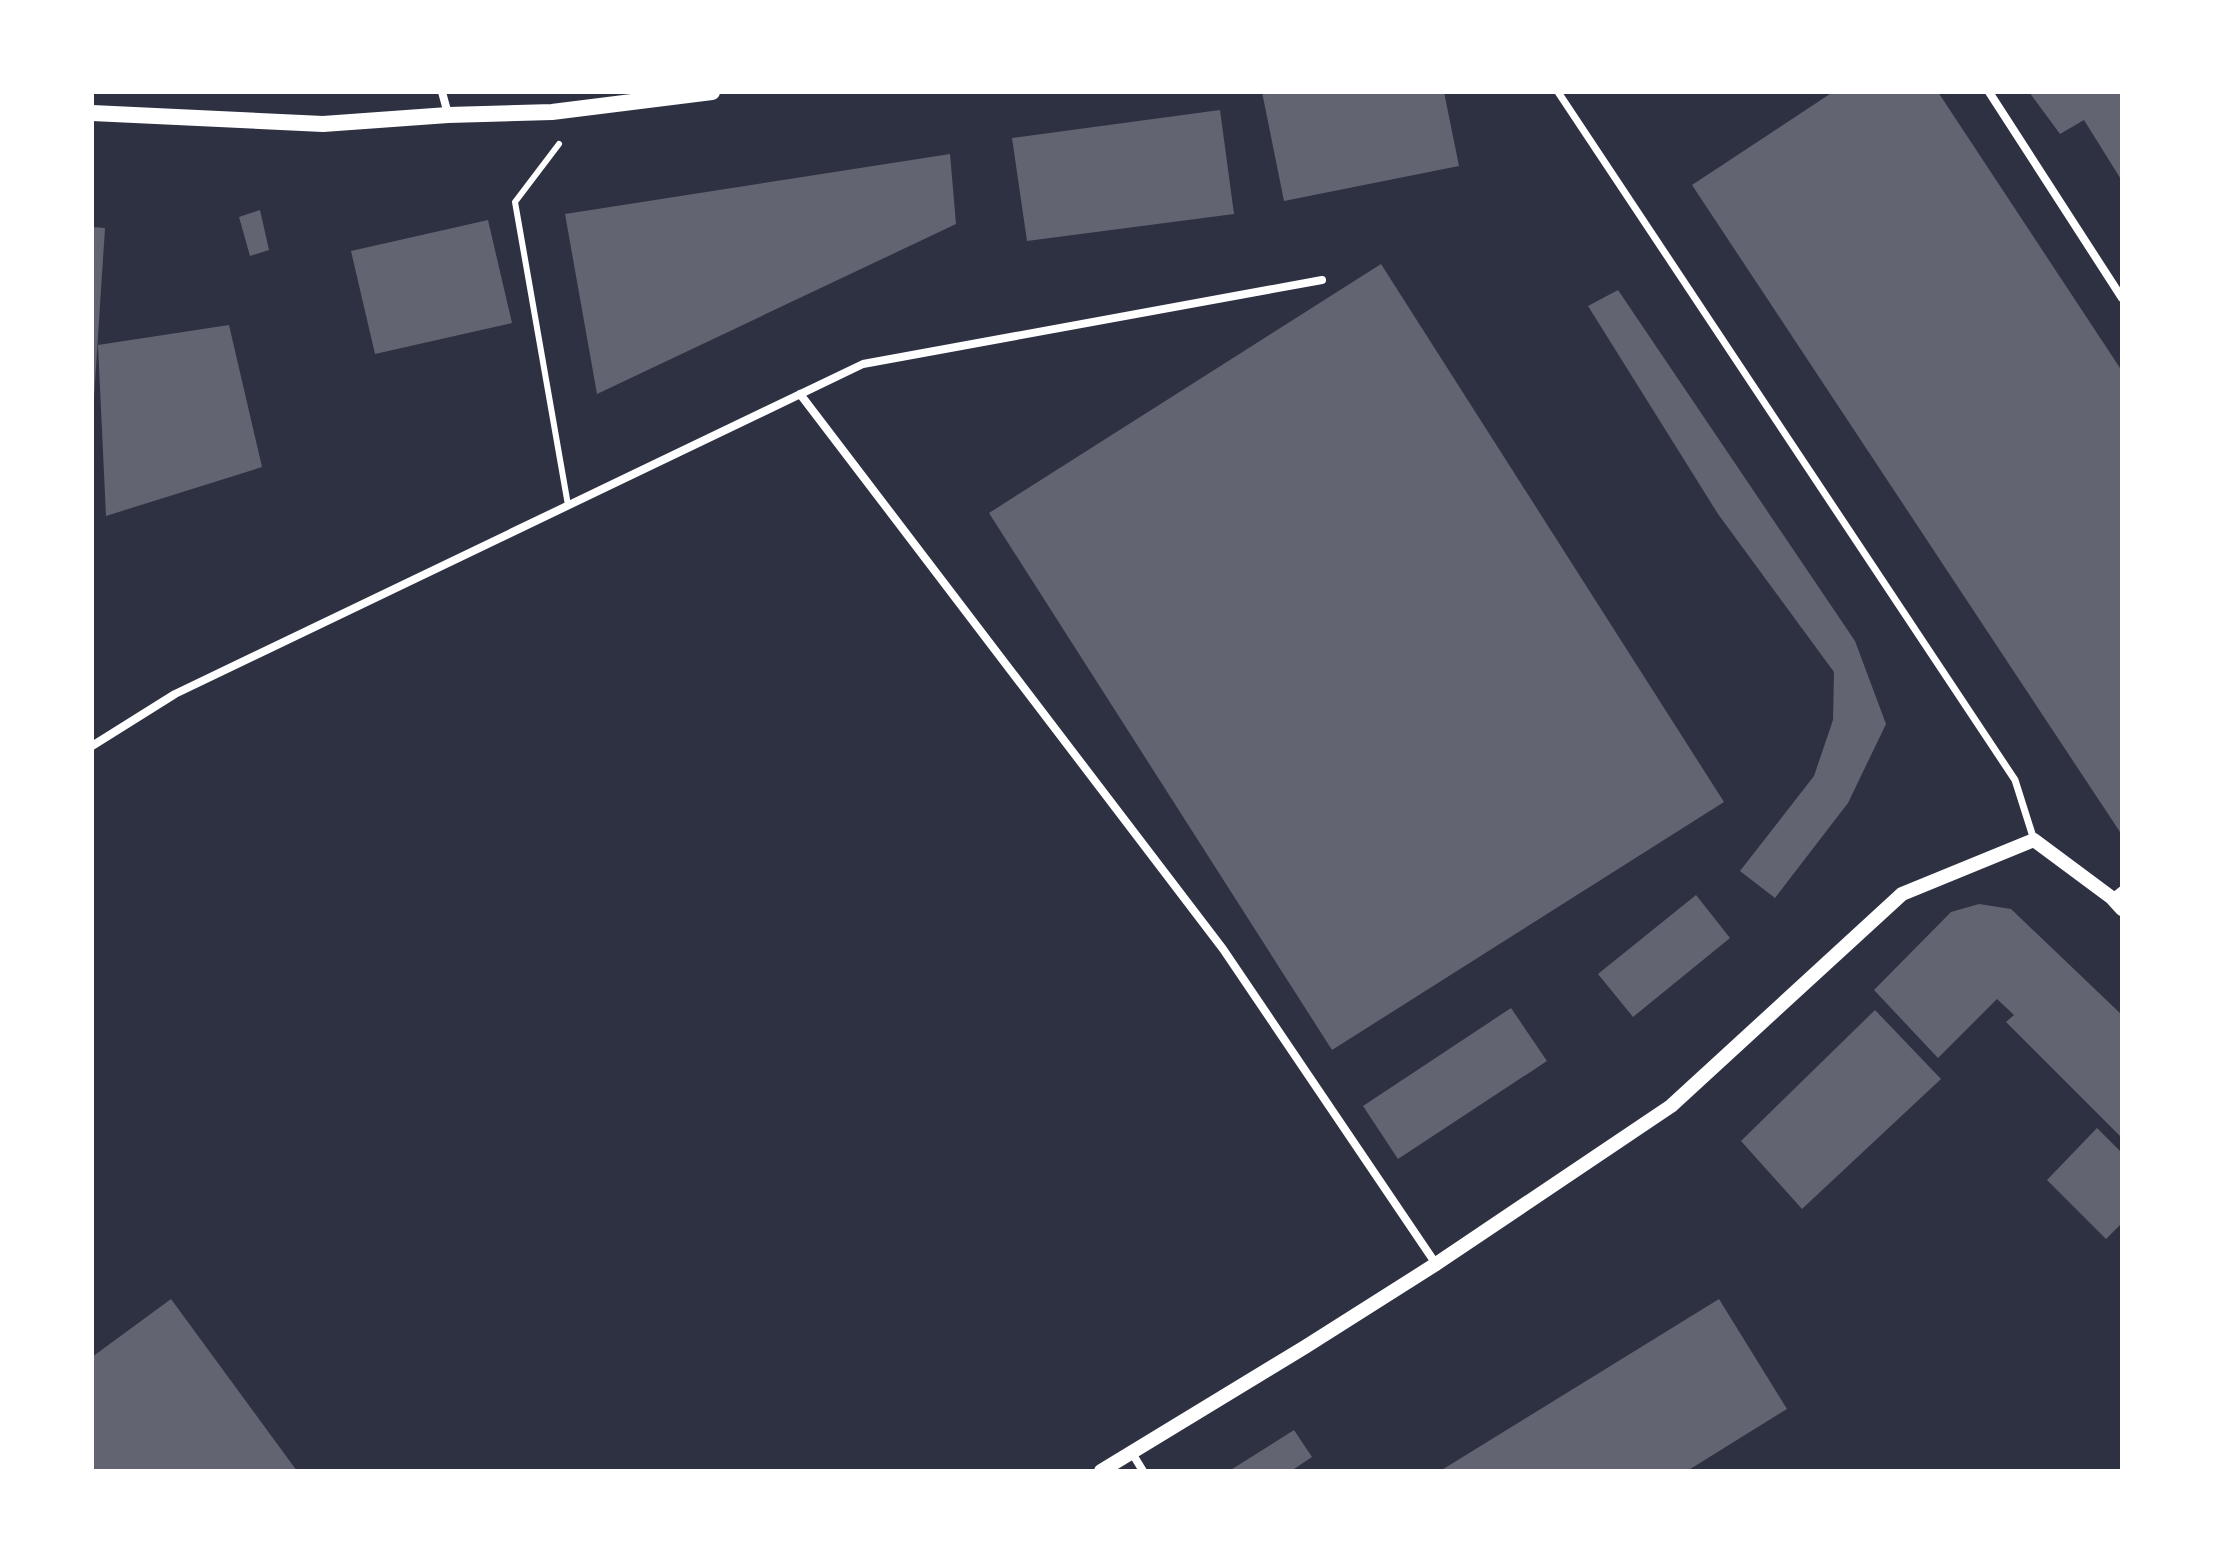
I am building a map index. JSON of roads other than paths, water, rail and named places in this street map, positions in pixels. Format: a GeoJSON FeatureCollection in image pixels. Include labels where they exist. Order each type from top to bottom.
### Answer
{"type":"FeatureCollection","features":[{"type":"Feature","properties":{"kind":"main road"},"geometry":{"type":"LineString","coordinates":[[92,113],[323,124],[448,115],[552,112],[712,92]]}},
{"type":"Feature","properties":{"kind":"street"},"geometry":{"type":"LineString","coordinates":[[442,92],[448,115]]}},
{"type":"Feature","properties":{"kind":"street"},"geometry":{"type":"LineString","coordinates":[[1558,92],[2015,780],[2034,840],[2119,899]]}},
{"type":"Feature","properties":{"kind":"street"},"geometry":{"type":"LineString","coordinates":[[1989,92],[2122,298]]}},
{"type":"Feature","properties":{"kind":"street"},"geometry":{"type":"LineString","coordinates":[[92,746],[175,694],[863,364],[1322,280]]}},
{"type":"Feature","properties":{"kind":"street"},"geometry":{"type":"LineString","coordinates":[[800,394],[1223,949],[1436,1264]]}},
{"type":"Feature","properties":{"kind":"street"},"geometry":{"type":"LineString","coordinates":[[1101,1471],[1436,1264],[1671,1106],[1902,894],[2034,840]]}},
{"type":"Feature","properties":{"kind":"street"},"geometry":{"type":"LineString","coordinates":[[1132,1453],[1143,1471]]}},
{"type":"Feature","properties":{"kind":"lane"},"geometry":{"type":"LineString","coordinates":[[559,144],[515,202],[568,505]]}}]}
